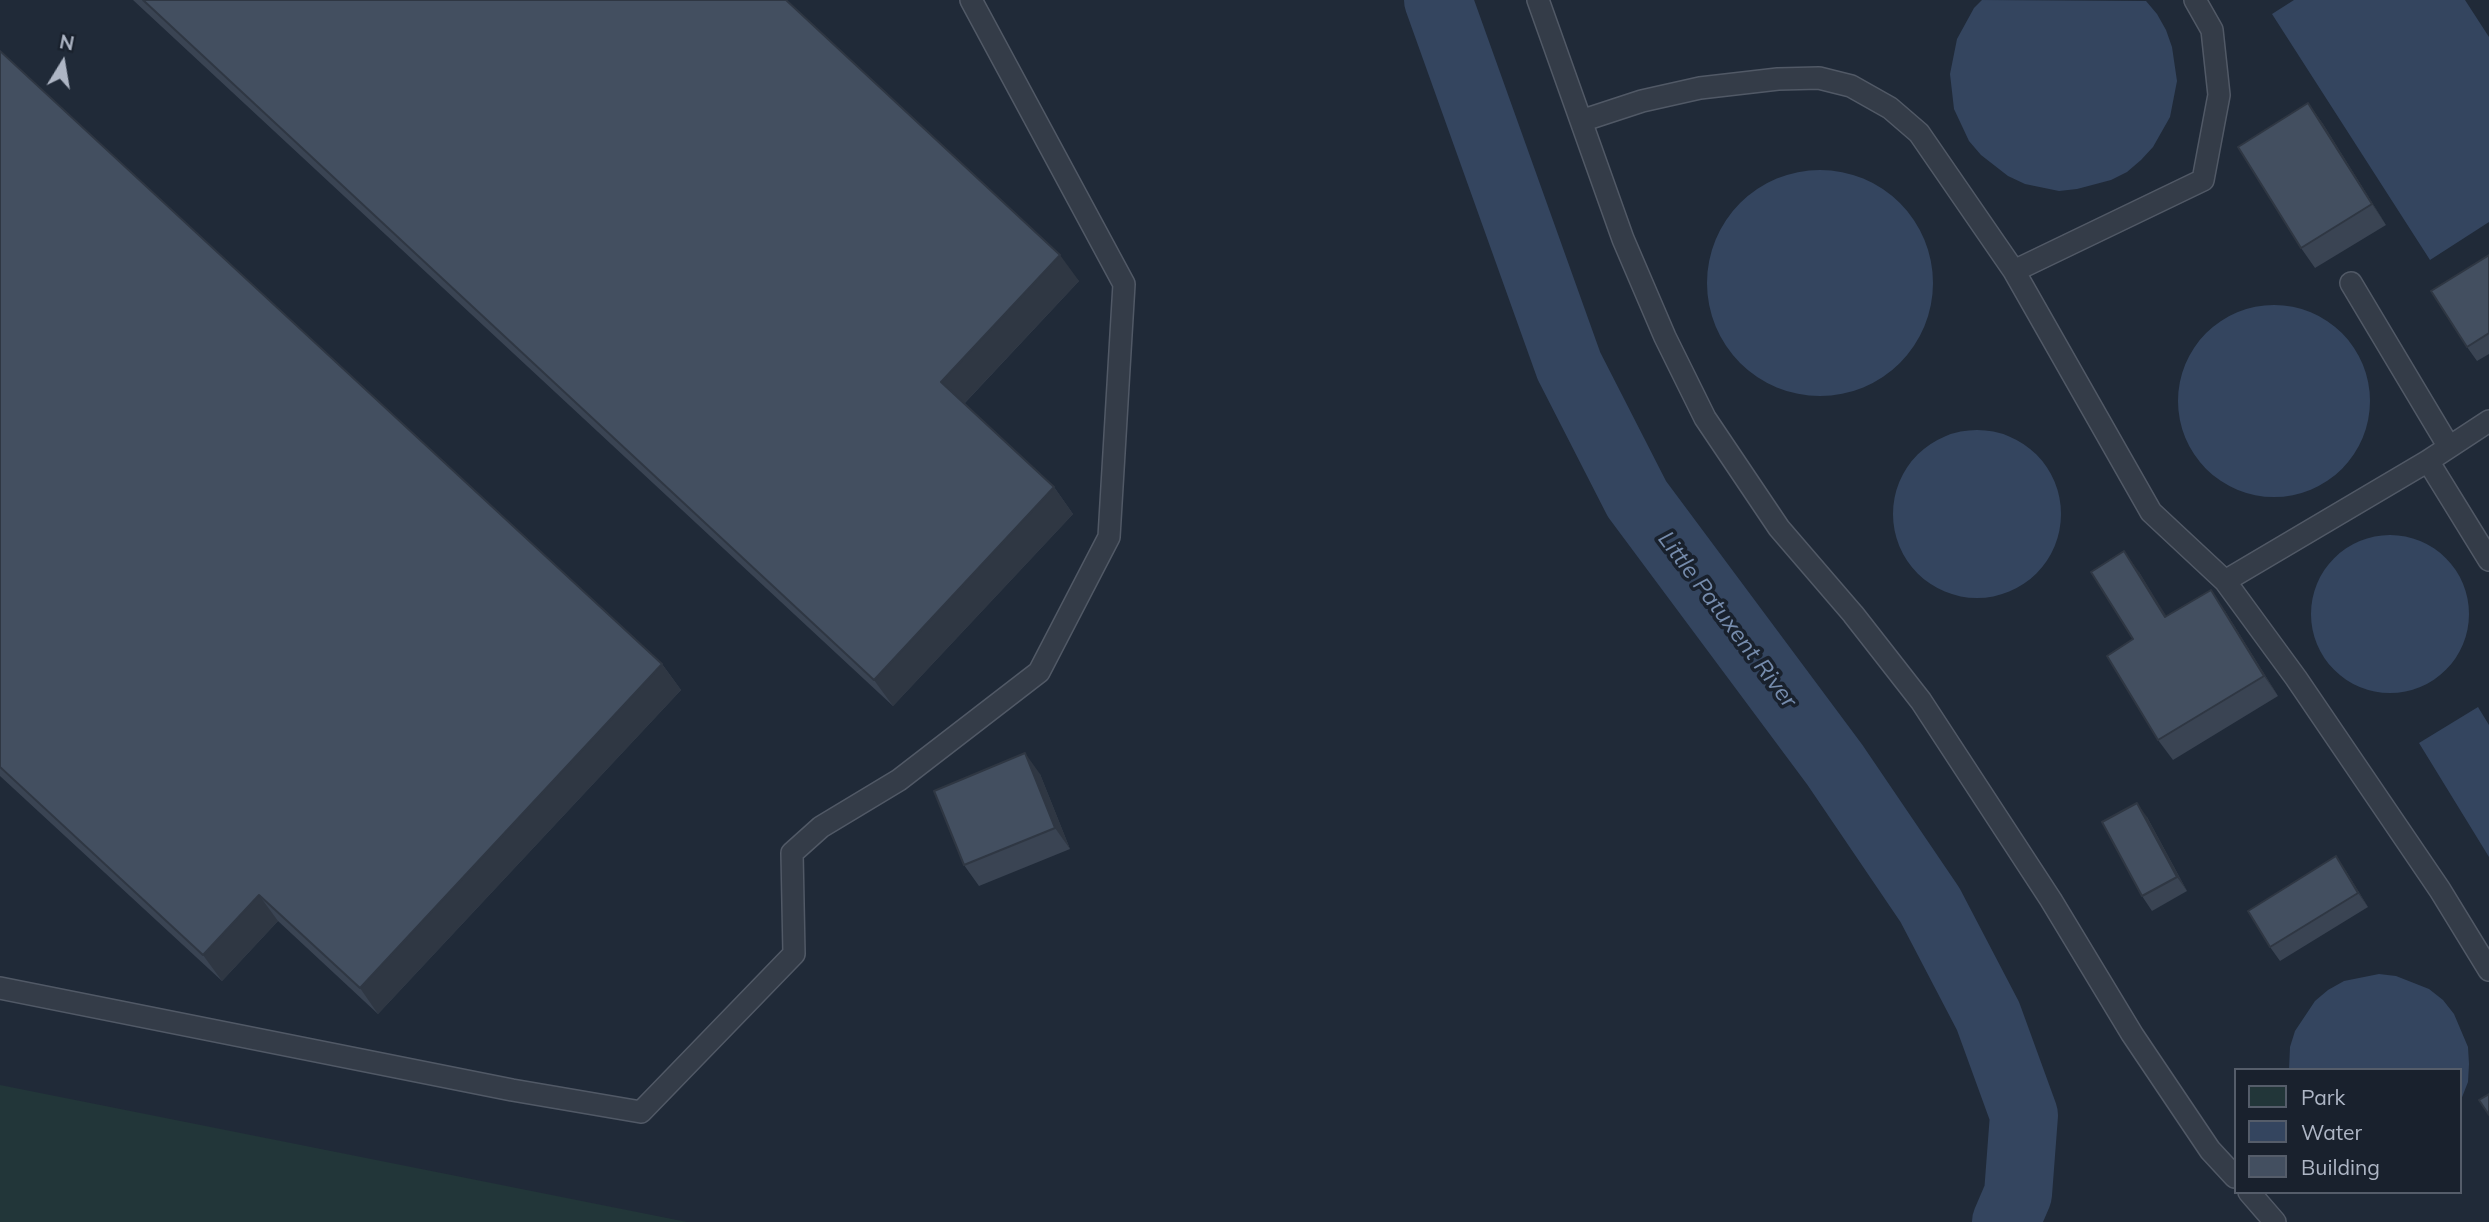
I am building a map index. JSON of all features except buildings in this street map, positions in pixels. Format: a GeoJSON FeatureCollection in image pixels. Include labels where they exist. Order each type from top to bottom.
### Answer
{"type":"FeatureCollection","features":[{"type":"Feature","properties":{"kind":"lane"},"geometry":{"type":"LineString","coordinates":[[3,986],[512,1090],[641,1112],[651,1102],[794,954],[792,853],[821,827],[899,780],[1039,672],[1109,537],[1125,284],[971,0]]}},
{"type":"Feature","properties":{"kind":"lane"},"geometry":{"type":"LineString","coordinates":[[1538,0],[1623,239],[1665,337],[1705,418],[1779,528],[1853,614],[1921,701],[2051,900],[2132,1034],[2210,1150],[2234,1176]]}},
{"type":"Feature","properties":{"kind":"lane"},"geometry":{"type":"LineString","coordinates":[[2014,271],[2203,180],[2219,95],[2212,30],[2195,0]]}},
{"type":"Feature","properties":{"kind":"lane"},"geometry":{"type":"LineString","coordinates":[[1581,121],[1642,101],[1700,88],[1778,79],[1819,79],[1851,86],[1890,108],[1919,133],[2014,271],[2151,512],[2225,581],[2296,678],[2440,890],[2489,970]]}},
{"type":"Feature","properties":{"kind":"lane"},"geometry":{"type":"LineString","coordinates":[[2351,283],[2449,447]]}},
{"type":"Feature","properties":{"kind":"lane"},"geometry":{"type":"LineString","coordinates":[[2225,581],[2428,461],[2489,421]]}},
{"type":"Feature","properties":{"kind":"lane"},"geometry":{"type":"LineString","coordinates":[[2428,461],[2489,560]]}},
{"type":"Feature","properties":{"kind":"lane"},"geometry":{"type":"LineString","coordinates":[[2251,1194],[2276,1222]]}},
{"type":"Feature","properties":{"kind":"green space"},"geometry":{"type":"Polygon","coordinates":[[[0,1085],[687,1222],[0,1222],[0,1085]]]}},
{"type":"Feature","properties":{"kind":"water"},"geometry":{"type":"Polygon","coordinates":[[[1982,0],[2146,1],[2166,30],[2172,47],[2177,81],[2170,117],[2153,147],[2141,160],[2127,172],[2111,180],[2059,191],[2025,184],[2008,176],[1981,155],[1969,141],[1954,109],[1950,74],[1957,39],[1974,8],[1982,0]]]}},
{"type":"Feature","properties":{"kind":"water"},"geometry":{"type":"Polygon","coordinates":[[[2294,0],[2465,0],[2489,37],[2489,222],[2430,260],[2272,14],[2294,0]]]}},
{"type":"Feature","properties":{"kind":"water"},"geometry":{"type":"Polygon","coordinates":[[[1820,170],[1842,172],[1873,183],[1900,203],[1920,230],[1931,261],[1931,305],[1920,336],[1900,363],[1873,383],[1842,394],[1820,396],[1798,394],[1767,383],[1740,363],[1720,336],[1709,305],[1707,283],[1709,261],[1720,230],[1740,203],[1767,183],[1798,172],[1820,170]]]}},
{"type":"Feature","properties":{"kind":"water"},"geometry":{"type":"Polygon","coordinates":[[[2274,305],[2311,312],[2342,333],[2363,364],[2370,401],[2363,438],[2342,469],[2311,490],[2274,497],[2237,490],[2206,469],[2185,438],[2178,401],[2185,364],[2206,333],[2237,312],[2274,305]]]}},
{"type":"Feature","properties":{"kind":"water"},"geometry":{"type":"Polygon","coordinates":[[[1977,430],[2009,436],[2037,454],[2055,482],[2061,514],[2055,546],[2037,574],[2009,592],[1977,598],[1945,592],[1917,574],[1899,546],[1893,514],[1899,482],[1917,454],[1945,436],[1977,430]]]}},
{"type":"Feature","properties":{"kind":"water"},"geometry":{"type":"Polygon","coordinates":[[[2390,535],[2420,541],[2446,558],[2463,584],[2469,614],[2463,644],[2446,670],[2420,687],[2390,693],[2360,687],[2334,670],[2317,644],[2311,614],[2317,584],[2334,558],[2360,541],[2390,535]]]}},
{"type":"Feature","properties":{"kind":"water"},"geometry":{"type":"Polygon","coordinates":[[[2478,707],[2489,725],[2489,857],[2419,743],[2478,707]]]}},
{"type":"Feature","properties":{"kind":"water"},"geometry":{"type":"Polygon","coordinates":[[[2379,974],[2396,976],[2429,989],[2443,1000],[2454,1014],[2468,1047],[2468,1082],[2461,1100],[2461,1068],[2289,1068],[2290,1047],[2295,1031],[2315,1001],[2344,981],[2379,974]]]}},
{"type":"Feature","properties":{"kind":"waterway","name":"Little Patuxent River"},"geometry":{"type":"LineString","coordinates":[[1438,0],[1569,366],[1637,499],[1835,765],[1930,905],[1988,1016],[2024,1115],[2018,1194],[2006,1222]]}}]}
